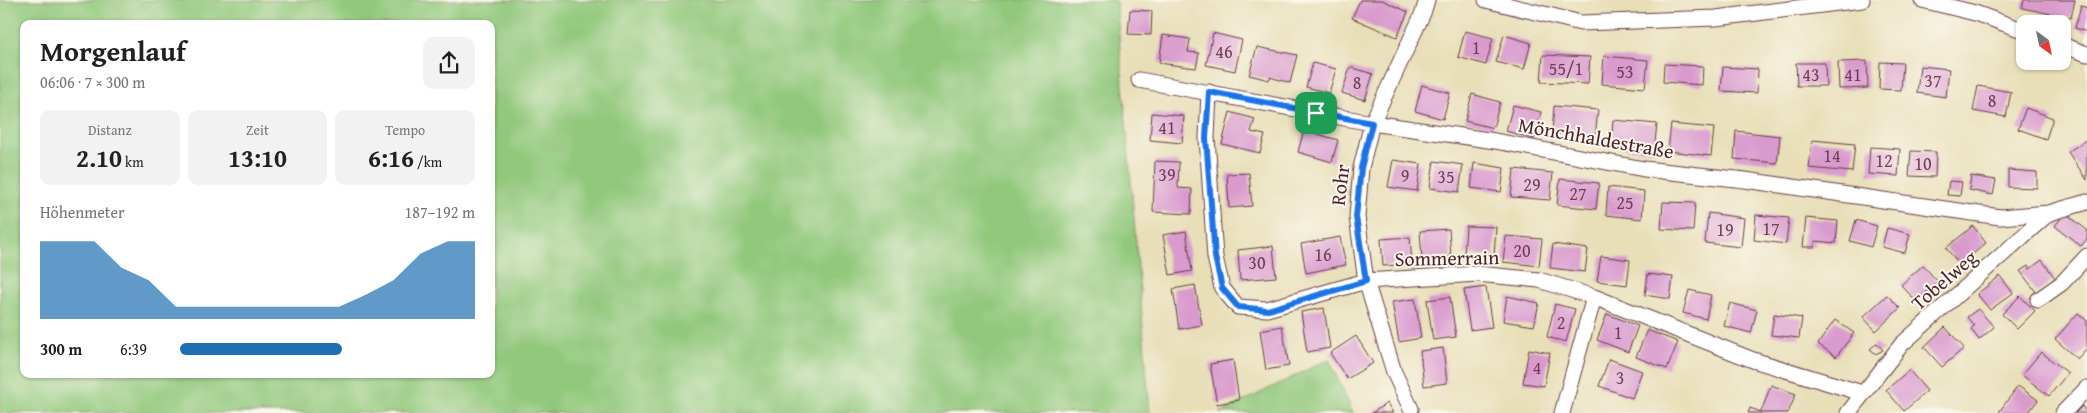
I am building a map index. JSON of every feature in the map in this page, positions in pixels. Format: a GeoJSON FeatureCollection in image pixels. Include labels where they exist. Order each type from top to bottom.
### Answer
{"type":"FeatureCollection","features":[{"type":"Feature","properties":{"kind":"street","name":"Rohr"},"geometry":{"type":"LineString","coordinates":[[1411,409],[1394,372],[1366,281],[1356,217],[1361,168],[1372,123],[1427,0]]}},
{"type":"Feature","properties":{"kind":"street"},"geometry":{"type":"LineString","coordinates":[[1486,0],[1581,22],[1716,18],[1862,0]]}},
{"type":"Feature","properties":{"kind":"street"},"geometry":{"type":"LineString","coordinates":[[1922,0],[1974,13],[2016,28]]}},
{"type":"Feature","properties":{"kind":"street"},"geometry":{"type":"LineString","coordinates":[[2071,48],[2087,54]]}},
{"type":"Feature","properties":{"kind":"street","name":"Mönchhaldestraße"},"geometry":{"type":"LineString","coordinates":[[1139,80],[1372,123],[1495,141],[1644,169],[1783,185],[2000,217],[2049,214]]}},
{"type":"Feature","properties":{"kind":"street","name":"Sommerrain"},"geometry":{"type":"LineString","coordinates":[[1209,92],[1206,138],[1215,257],[1222,288],[1238,307],[1268,310],[1366,281],[1477,274],[1539,280],[1594,297],[1753,360],[1862,393]]}},
{"type":"Feature","properties":{"kind":"street","name":"Tobelweg"},"geometry":{"type":"LineString","coordinates":[[1848,413],[1902,344],[2049,214],[2087,202]]}},
{"type":"Feature","properties":{"kind":"street"},"geometry":{"type":"LineString","coordinates":[[2038,300],[2062,283],[2087,256]]}},
{"type":"Feature","properties":{"kind":"street"},"geometry":{"type":"LineString","coordinates":[[1562,413],[1594,297]]}},
{"type":"Feature","properties":{"kind":"street"},"geometry":{"type":"LineString","coordinates":[[2063,413],[2087,388]]}},
{"type":"Feature","properties":{"kind":"green space"},"geometry":{"type":"Polygon","coordinates":[[[0,0],[1116,0],[1150,413],[0,413],[0,0]]]}},
{"type":"Feature","properties":{"kind":"green space"},"geometry":{"type":"Polygon","coordinates":[[[1329,359],[1353,413],[1220,413],[1329,359]]]}},
{"type":"Feature","properties":{"kind":"building"},"geometry":{"type":"Polygon","coordinates":[[[1360,0],[1382,0],[1408,12],[1397,37],[1352,18],[1360,0]]]}},
{"type":"Feature","properties":{"kind":"building"},"geometry":{"type":"Polygon","coordinates":[[[2024,0],[2075,0],[2071,18],[2071,15],[2056,15],[2022,8],[2024,0]]]}},
{"type":"Feature","properties":{"kind":"building"},"geometry":{"type":"Polygon","coordinates":[[[2081,6],[2087,8],[2087,32],[2075,28],[2081,6]]]}},
{"type":"Feature","properties":{"kind":"building"},"geometry":{"type":"Polygon","coordinates":[[[1130,10],[1152,11],[1151,35],[1128,34],[1130,10]]]}},
{"type":"Feature","properties":{"kind":"building"},"geometry":{"type":"Polygon","coordinates":[[[1465,31],[1493,38],[1486,65],[1458,57],[1465,31]]]}},
{"type":"Feature","properties":{"kind":"building"},"geometry":{"type":"Polygon","coordinates":[[[1213,33],[1242,40],[1235,71],[1206,65],[1213,33]]]}},
{"type":"Feature","properties":{"kind":"building"},"geometry":{"type":"Polygon","coordinates":[[[1163,35],[1190,39],[1188,52],[1199,53],[1196,68],[1159,63],[1163,35]]]}},
{"type":"Feature","properties":{"kind":"building"},"geometry":{"type":"Polygon","coordinates":[[[1504,35],[1531,43],[1524,69],[1496,62],[1504,35]]]}},
{"type":"Feature","properties":{"kind":"building"},"geometry":{"type":"Polygon","coordinates":[[[1257,47],[1297,55],[1290,83],[1270,77],[1269,80],[1249,75],[1257,47]]]}},
{"type":"Feature","properties":{"kind":"building"},"geometry":{"type":"Polygon","coordinates":[[[1543,55],[1590,57],[1588,84],[1541,82],[1543,55]]]}},
{"type":"Feature","properties":{"kind":"building"},"geometry":{"type":"Polygon","coordinates":[[[1604,56],[1648,60],[1645,88],[1602,84],[1604,56]]]}},
{"type":"Feature","properties":{"kind":"building"},"geometry":{"type":"Polygon","coordinates":[[[1867,61],[1868,88],[1839,89],[1838,62],[1867,61]]]}},
{"type":"Feature","properties":{"kind":"building"},"geometry":{"type":"Polygon","coordinates":[[[1880,62],[1903,63],[1901,90],[1879,89],[1880,62]]]}},
{"type":"Feature","properties":{"kind":"building"},"geometry":{"type":"Polygon","coordinates":[[[1313,63],[1336,69],[1329,93],[1306,87],[1313,63]]]}},
{"type":"Feature","properties":{"kind":"building"},"geometry":{"type":"Polygon","coordinates":[[[1796,63],[1825,63],[1826,86],[1797,86],[1796,63]]]}},
{"type":"Feature","properties":{"kind":"building"},"geometry":{"type":"Polygon","coordinates":[[[1664,64],[1703,66],[1702,85],[1663,82],[1664,64]]]}},
{"type":"Feature","properties":{"kind":"building"},"geometry":{"type":"Polygon","coordinates":[[[1920,66],[1949,69],[1946,97],[1917,93],[1920,66]]]}},
{"type":"Feature","properties":{"kind":"building"},"geometry":{"type":"Polygon","coordinates":[[[1350,67],[1373,74],[1365,100],[1342,93],[1350,67]]]}},
{"type":"Feature","properties":{"kind":"building"},"geometry":{"type":"Polygon","coordinates":[[[1723,67],[1758,69],[1757,93],[1721,91],[1723,67]]]}},
{"type":"Feature","properties":{"kind":"building"},"geometry":{"type":"Polygon","coordinates":[[[1422,85],[1450,93],[1443,119],[1415,111],[1422,85]]]}},
{"type":"Feature","properties":{"kind":"building"},"geometry":{"type":"Polygon","coordinates":[[[1978,86],[2011,92],[2006,117],[1973,111],[1978,86]]]}},
{"type":"Feature","properties":{"kind":"building"},"geometry":{"type":"Polygon","coordinates":[[[1472,94],[1500,102],[1493,128],[1465,121],[1472,94]]]}},
{"type":"Feature","properties":{"kind":"building"},"geometry":{"type":"Polygon","coordinates":[[[1513,105],[1541,112],[1534,139],[1506,131],[1513,105]]]}},
{"type":"Feature","properties":{"kind":"building"},"geometry":{"type":"Polygon","coordinates":[[[1554,106],[1598,110],[1595,137],[1552,133],[1554,106]]]}},
{"type":"Feature","properties":{"kind":"building"},"geometry":{"type":"Polygon","coordinates":[[[2026,108],[2053,118],[2046,139],[2018,129],[2026,108]]]}},
{"type":"Feature","properties":{"kind":"building"},"geometry":{"type":"Polygon","coordinates":[[[1230,112],[1255,119],[1251,132],[1265,135],[1260,153],[1222,144],[1230,112]]]}},
{"type":"Feature","properties":{"kind":"building"},"geometry":{"type":"Polygon","coordinates":[[[1152,113],[1184,116],[1182,143],[1150,140],[1152,113]]]}},
{"type":"Feature","properties":{"kind":"building"},"geometry":{"type":"Polygon","coordinates":[[[1613,120],[1657,124],[1654,151],[1611,147],[1613,120]]]}},
{"type":"Feature","properties":{"kind":"building"},"geometry":{"type":"Polygon","coordinates":[[[1671,124],[1714,128],[1711,156],[1668,151],[1671,124]]]}},
{"type":"Feature","properties":{"kind":"building"},"geometry":{"type":"Polygon","coordinates":[[[1304,130],[1338,140],[1332,162],[1298,152],[1304,130]]]}},
{"type":"Feature","properties":{"kind":"building"},"geometry":{"type":"Polygon","coordinates":[[[1736,131],[1780,136],[1777,163],[1734,159],[1736,131]]]}},
{"type":"Feature","properties":{"kind":"building"},"geometry":{"type":"Polygon","coordinates":[[[2087,139],[2087,180],[2068,152],[2087,139]]]}},
{"type":"Feature","properties":{"kind":"building"},"geometry":{"type":"Polygon","coordinates":[[[1812,140],[1855,144],[1852,172],[1809,168],[1812,140]]]}},
{"type":"Feature","properties":{"kind":"building"},"geometry":{"type":"Polygon","coordinates":[[[1870,147],[1900,149],[1898,176],[1868,174],[1870,147]]]}},
{"type":"Feature","properties":{"kind":"building"},"geometry":{"type":"Polygon","coordinates":[[[1911,151],[1936,152],[1935,177],[1909,176],[1911,151]]]}},
{"type":"Feature","properties":{"kind":"building"},"geometry":{"type":"Polygon","coordinates":[[[1393,160],[1421,164],[1417,191],[1388,187],[1393,160]]]}},
{"type":"Feature","properties":{"kind":"building"},"geometry":{"type":"Polygon","coordinates":[[[1155,161],[1179,162],[1178,188],[1192,189],[1191,214],[1153,212],[1155,161]]]}},
{"type":"Feature","properties":{"kind":"building"},"geometry":{"type":"Polygon","coordinates":[[[1434,161],[1463,165],[1459,192],[1430,188],[1434,161]]]}},
{"type":"Feature","properties":{"kind":"building"},"geometry":{"type":"Polygon","coordinates":[[[1474,163],[1504,168],[1501,192],[1471,188],[1474,163]]]}},
{"type":"Feature","properties":{"kind":"building"},"geometry":{"type":"Polygon","coordinates":[[[1514,169],[1553,173],[1550,200],[1511,197],[1514,169]]]}},
{"type":"Feature","properties":{"kind":"building"},"geometry":{"type":"Polygon","coordinates":[[[2008,170],[2037,172],[2037,188],[2008,187],[2008,170]]]}},
{"type":"Feature","properties":{"kind":"building"},"geometry":{"type":"Polygon","coordinates":[[[1249,173],[1252,206],[1229,208],[1227,174],[1249,173]]]}},
{"type":"Feature","properties":{"kind":"building"},"geometry":{"type":"Polygon","coordinates":[[[1971,176],[1996,180],[1993,195],[1969,190],[1971,176]]]}},
{"type":"Feature","properties":{"kind":"building"},"geometry":{"type":"Polygon","coordinates":[[[1560,179],[1599,183],[1596,209],[1557,205],[1560,179]]]}},
{"type":"Feature","properties":{"kind":"building"},"geometry":{"type":"Polygon","coordinates":[[[1949,181],[1962,182],[1960,196],[1947,195],[1949,181]]]}},
{"type":"Feature","properties":{"kind":"building"},"geometry":{"type":"Polygon","coordinates":[[[1608,187],[1644,191],[1642,219],[1606,215],[1608,187]]]}},
{"type":"Feature","properties":{"kind":"building"},"geometry":{"type":"Polygon","coordinates":[[[1663,202],[1695,203],[1693,231],[1661,229],[1663,202]]]}},
{"type":"Feature","properties":{"kind":"building"},"geometry":{"type":"Polygon","coordinates":[[[1708,213],[1744,218],[1741,247],[1705,243],[1708,213]]]}},
{"type":"Feature","properties":{"kind":"building"},"geometry":{"type":"Polygon","coordinates":[[[2065,213],[2087,230],[2087,239],[2081,246],[2055,226],[2065,213]]]}},
{"type":"Feature","properties":{"kind":"building"},"geometry":{"type":"Polygon","coordinates":[[[1756,215],[1789,218],[1786,244],[1754,240],[1756,215]]]}},
{"type":"Feature","properties":{"kind":"building"},"geometry":{"type":"Polygon","coordinates":[[[1806,218],[1838,221],[1836,243],[1815,241],[1815,247],[1803,247],[1806,218]]]}},
{"type":"Feature","properties":{"kind":"building"},"geometry":{"type":"Polygon","coordinates":[[[1856,220],[1877,226],[1871,247],[1850,241],[1856,220]]]}},
{"type":"Feature","properties":{"kind":"building"},"geometry":{"type":"Polygon","coordinates":[[[1466,226],[1496,227],[1494,256],[1464,254],[1466,226]]]}},
{"type":"Feature","properties":{"kind":"building"},"geometry":{"type":"Polygon","coordinates":[[[1973,226],[1986,243],[1960,265],[1946,248],[1973,226]]]}},
{"type":"Feature","properties":{"kind":"building"},"geometry":{"type":"Polygon","coordinates":[[[1887,228],[1910,234],[1905,253],[1882,247],[1887,228]]]}},
{"type":"Feature","properties":{"kind":"building"},"geometry":{"type":"Polygon","coordinates":[[[1449,229],[1451,257],[1422,259],[1420,231],[1449,229]]]}},
{"type":"Feature","properties":{"kind":"building"},"geometry":{"type":"Polygon","coordinates":[[[1186,231],[1192,271],[1170,275],[1163,235],[1186,231]]]}},
{"type":"Feature","properties":{"kind":"building"},"geometry":{"type":"Polygon","coordinates":[[[1506,236],[1542,239],[1539,266],[1503,262],[1506,236]]]}},
{"type":"Feature","properties":{"kind":"building"},"geometry":{"type":"Polygon","coordinates":[[[1340,237],[1346,265],[1306,273],[1301,244],[1340,237]]]}},
{"type":"Feature","properties":{"kind":"building"},"geometry":{"type":"Polygon","coordinates":[[[1410,237],[1412,264],[1383,266],[1381,239],[1410,237]]]}},
{"type":"Feature","properties":{"kind":"building"},"geometry":{"type":"Polygon","coordinates":[[[1553,244],[1588,249],[1585,272],[1550,268],[1553,244]]]}},
{"type":"Feature","properties":{"kind":"building"},"geometry":{"type":"Polygon","coordinates":[[[1273,246],[1276,277],[1240,280],[1238,250],[1273,246]]]}},
{"type":"Feature","properties":{"kind":"building"},"geometry":{"type":"Polygon","coordinates":[[[1601,256],[1630,260],[1627,285],[1597,281],[1601,256]]]}},
{"type":"Feature","properties":{"kind":"building"},"geometry":{"type":"Polygon","coordinates":[[[2042,260],[2055,278],[2037,293],[2020,271],[2028,266],[2030,269],[2042,260]]]}},
{"type":"Feature","properties":{"kind":"building"},"geometry":{"type":"Polygon","coordinates":[[[1923,265],[1938,282],[1916,301],[1901,285],[1923,265]]]}},
{"type":"Feature","properties":{"kind":"building"},"geometry":{"type":"Polygon","coordinates":[[[1648,274],[1673,277],[1670,299],[1645,295],[1648,274]]]}},
{"type":"Feature","properties":{"kind":"building"},"geometry":{"type":"Polygon","coordinates":[[[2000,276],[2013,293],[1990,310],[1977,294],[2000,276]]]}},
{"type":"Feature","properties":{"kind":"building"},"geometry":{"type":"Polygon","coordinates":[[[1195,285],[1202,325],[1179,329],[1173,289],[1195,285]]]}},
{"type":"Feature","properties":{"kind":"building"},"geometry":{"type":"Polygon","coordinates":[[[1486,287],[1492,327],[1470,330],[1464,290],[1486,287]]]}},
{"type":"Feature","properties":{"kind":"building"},"geometry":{"type":"Polygon","coordinates":[[[1689,290],[1711,295],[1706,319],[1683,313],[1689,290]]]}},
{"type":"Feature","properties":{"kind":"building"},"geometry":{"type":"Polygon","coordinates":[[[1887,295],[1900,308],[1876,331],[1863,317],[1887,295]]]}},
{"type":"Feature","properties":{"kind":"building"},"geometry":{"type":"Polygon","coordinates":[[[1507,296],[1539,303],[1534,326],[1503,321],[1507,296]]]}},
{"type":"Feature","properties":{"kind":"building"},"geometry":{"type":"Polygon","coordinates":[[[2020,296],[2035,311],[2017,329],[2002,314],[2020,296]]]}},
{"type":"Feature","properties":{"kind":"building"},"geometry":{"type":"Polygon","coordinates":[[[1450,297],[1456,337],[1433,340],[1427,300],[1450,297]]]}},
{"type":"Feature","properties":{"kind":"building"},"geometry":{"type":"Polygon","coordinates":[[[1415,299],[1421,338],[1399,342],[1392,302],[1415,299]]]}},
{"type":"Feature","properties":{"kind":"building"},"geometry":{"type":"Polygon","coordinates":[[[1730,303],[1757,310],[1751,333],[1724,326],[1730,303]]]}},
{"type":"Feature","properties":{"kind":"building"},"geometry":{"type":"Polygon","coordinates":[[[1555,304],[1575,309],[1566,342],[1547,337],[1555,304]]]}},
{"type":"Feature","properties":{"kind":"building"},"geometry":{"type":"Polygon","coordinates":[[[1324,308],[1330,348],[1307,352],[1301,312],[1324,308]]]}},
{"type":"Feature","properties":{"kind":"building"},"geometry":{"type":"Polygon","coordinates":[[[1978,309],[1994,327],[1979,340],[1971,329],[1974,326],[1967,317],[1978,309]]]}},
{"type":"Feature","properties":{"kind":"building"},"geometry":{"type":"Polygon","coordinates":[[[2078,313],[2087,321],[2087,348],[2077,359],[2055,339],[2078,313]]]}},
{"type":"Feature","properties":{"kind":"building"},"geometry":{"type":"Polygon","coordinates":[[[1607,314],[1638,326],[1628,352],[1597,340],[1607,314]]]}},
{"type":"Feature","properties":{"kind":"building"},"geometry":{"type":"Polygon","coordinates":[[[1774,314],[1802,318],[1799,338],[1771,335],[1774,314]]]}},
{"type":"Feature","properties":{"kind":"building"},"geometry":{"type":"Polygon","coordinates":[[[1835,320],[1854,333],[1836,357],[1818,344],[1835,320]]]}},
{"type":"Feature","properties":{"kind":"building"},"geometry":{"type":"Polygon","coordinates":[[[1282,326],[1289,366],[1266,370],[1260,330],[1282,326]]]}},
{"type":"Feature","properties":{"kind":"building"},"geometry":{"type":"Polygon","coordinates":[[[1945,327],[1964,348],[1942,367],[1924,347],[1945,327]]]}},
{"type":"Feature","properties":{"kind":"building"},"geometry":{"type":"Polygon","coordinates":[[[1647,330],[1678,342],[1667,369],[1636,357],[1647,330]]]}},
{"type":"Feature","properties":{"kind":"building"},"geometry":{"type":"Polygon","coordinates":[[[1356,336],[1373,363],[1347,379],[1330,353],[1356,336]]]}},
{"type":"Feature","properties":{"kind":"building"},"geometry":{"type":"Polygon","coordinates":[[[1877,343],[1883,350],[1876,354],[1870,349],[1877,343]]]}},
{"type":"Feature","properties":{"kind":"building"},"geometry":{"type":"Polygon","coordinates":[[[1443,348],[1447,383],[1424,386],[1420,351],[1443,348]]]}},
{"type":"Feature","properties":{"kind":"building"},"geometry":{"type":"Polygon","coordinates":[[[1529,349],[1550,353],[1544,386],[1523,383],[1529,349]]]}},
{"type":"Feature","properties":{"kind":"building"},"geometry":{"type":"Polygon","coordinates":[[[2041,352],[2068,373],[2049,396],[2022,375],[2041,352]]]}},
{"type":"Feature","properties":{"kind":"building"},"geometry":{"type":"Polygon","coordinates":[[[1609,359],[1642,371],[1632,398],[1599,386],[1609,359]]]}},
{"type":"Feature","properties":{"kind":"building"},"geometry":{"type":"Polygon","coordinates":[[[1233,360],[1239,400],[1217,404],[1210,364],[1233,360]]]}},
{"type":"Feature","properties":{"kind":"building"},"geometry":{"type":"Polygon","coordinates":[[[1909,370],[1927,391],[1904,411],[1886,390],[1909,370]]]}},
{"type":"Feature","properties":{"kind":"building"},"geometry":{"type":"Polygon","coordinates":[[[1771,385],[1796,394],[1788,413],[1748,413],[1750,408],[1761,412],[1771,385]]]}},
{"type":"Feature","properties":{"kind":"building"},"geometry":{"type":"Polygon","coordinates":[[[2018,386],[2038,400],[2028,413],[2000,413],[1999,412],[2018,386]]]}},
{"type":"Feature","properties":{"kind":"building"},"geometry":{"type":"Polygon","coordinates":[[[1387,403],[1393,413],[1372,413],[1387,403]]]}},
{"type":"Feature","properties":{"kind":"building"},"geometry":{"type":"Polygon","coordinates":[[[2082,406],[2087,413],[2075,413],[2082,406]]]}},
{"type":"Feature","properties":{"kind":"route"},"geometry":{"type":"LineString","coordinates":[[1209,92],[1316,113],[1372,123],[1361,168],[1356,217],[1366,281],[1268,310],[1238,307],[1222,288],[1215,257],[1206,138],[1209,92]]}}]}
